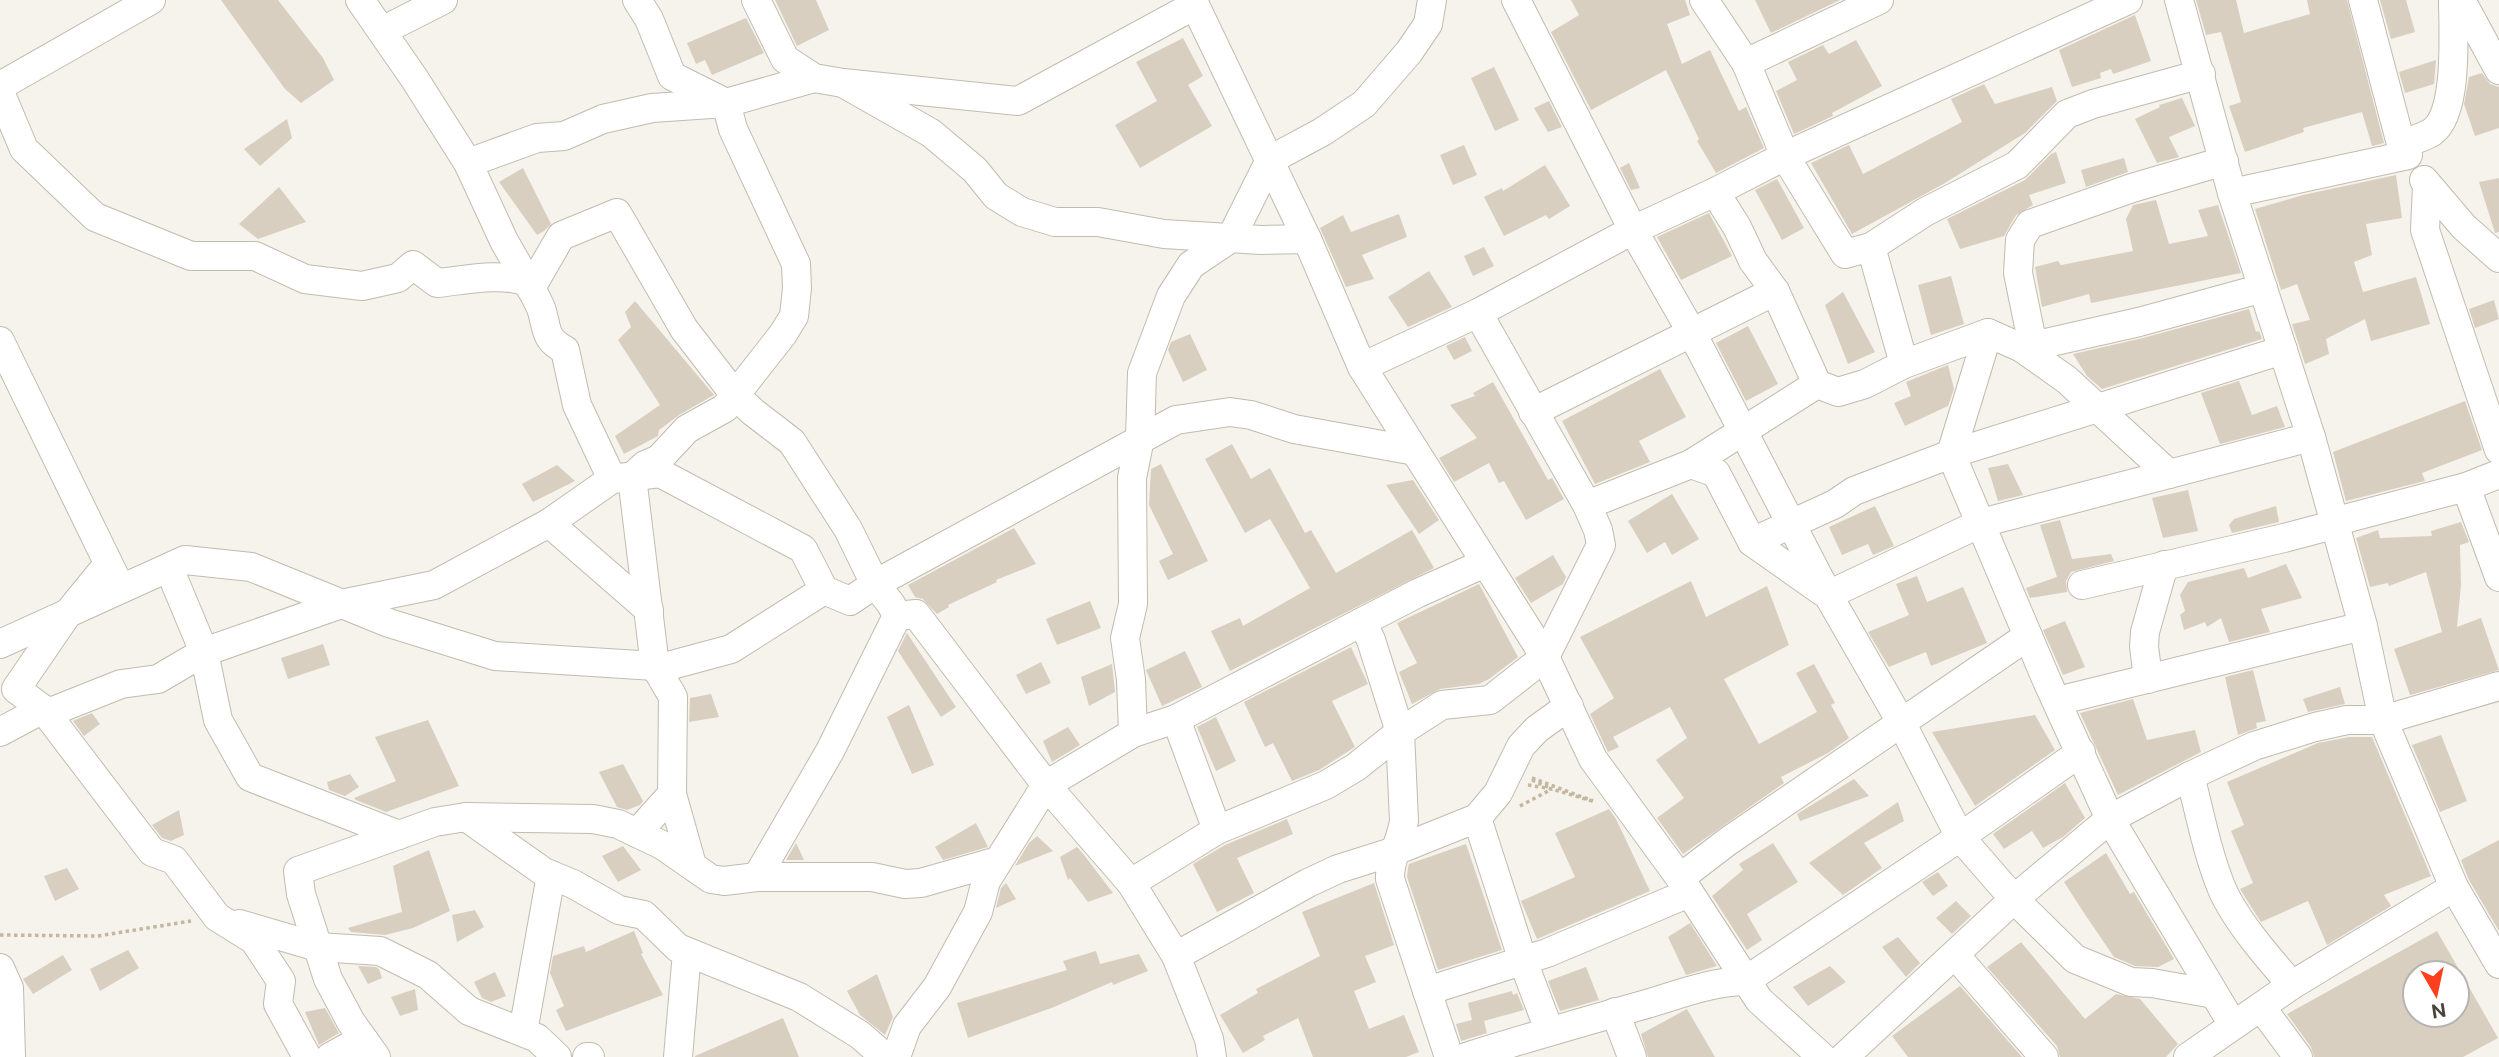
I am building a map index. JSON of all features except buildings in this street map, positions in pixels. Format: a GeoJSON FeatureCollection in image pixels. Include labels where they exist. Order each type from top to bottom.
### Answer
{"type":"FeatureCollection","features":[{"type":"Feature","properties":{"kind":"street"},"geometry":{"type":"LineString","coordinates":[[0,86],[151,0]]}},
{"type":"Feature","properties":{"kind":"street"},"geometry":{"type":"LineString","coordinates":[[360,0],[468,163],[504,241],[541,308],[547,336],[565,350],[577,405],[622,478],[649,610],[655,666],[673,697],[672,793],[692,865]]}},
{"type":"Feature","properties":{"kind":"street"},"geometry":{"type":"LineString","coordinates":[[382,31],[443,0]]}},
{"type":"Feature","properties":{"kind":"street"},"geometry":{"type":"LineString","coordinates":[[108,564],[8,680],[48,713],[121,684],[158,679],[204,652],[341,604],[433,585],[549,523],[645,465],[659,460],[687,429],[725,408],[794,316],[796,264],[733,129],[726,103],[672,76],[649,19],[637,0]]}},
{"type":"Feature","properties":{"kind":"street"},"geometry":{"type":"LineString","coordinates":[[756,0],[785,59],[814,78],[1018,101],[1192,3],[1307,239],[1362,367],[1545,657],[1593,759],[1685,886],[1759,1000],[1822,1057]]}},
{"type":"Feature","properties":{"kind":"street"},"geometry":{"type":"LineString","coordinates":[[1133,733],[1131,680],[1125,638],[1133,604],[1132,478],[1140,438],[1142,373],[1171,296],[1191,265],[1231,238],[1270,160],[1322,132],[1364,104],[1409,52],[1428,24],[1432,0]]}},
{"type":"Feature","properties":{"kind":"street"},"geometry":{"type":"LineString","coordinates":[[1516,0],[1633,230],[1692,333],[1828,595],[1902,722],[1960,837],[2014,899],[2076,959],[2131,982],[2214,994]]}},
{"type":"Feature","properties":{"kind":"street"},"geometry":{"type":"LineString","coordinates":[[1704,0],[1746,63],[1785,156],[1845,254],[1871,247],[1925,212],[2017,165],[2067,114],[2093,104],[2201,74]]}},
{"type":"Feature","properties":{"kind":"street"},"geometry":{"type":"LineString","coordinates":[[1746,63],[1879,0]]}},
{"type":"Feature","properties":{"kind":"street"},"geometry":{"type":"LineString","coordinates":[[1362,367],[1478,313],[1633,230],[1785,156],[2128,0]]}},
{"type":"Feature","properties":{"kind":"street"},"geometry":{"type":"LineString","coordinates":[[2179,0],[2232,193],[2311,437],[2333,525],[2363,626],[2383,720],[2454,887],[2499,964]]}},
{"type":"Feature","properties":{"kind":"street"},"geometry":{"type":"LineString","coordinates":[[2363,0],[2405,150],[2427,186],[2465,228],[2499,258]]}},
{"type":"Feature","properties":{"kind":"street"},"geometry":{"type":"LineString","coordinates":[[2232,193],[2405,150],[2433,131],[2443,116],[2452,86],[2453,0]]}},
{"type":"Feature","properties":{"kind":"street"},"geometry":{"type":"LineString","coordinates":[[2461,0],[2498,66]]}},
{"type":"Feature","properties":{"kind":"street"},"geometry":{"type":"LineString","coordinates":[[2452,62],[2498,66]]}},
{"type":"Feature","properties":{"kind":"street"},"geometry":{"type":"LineString","coordinates":[[468,163],[537,138],[564,136],[603,119],[652,108],[726,103],[814,78]]}},
{"type":"Feature","properties":{"kind":"street"},"geometry":{"type":"LineString","coordinates":[[842,83],[931,134],[975,170],[996,196],[1022,212],[1055,222],[1098,222],[1164,234],[1307,239]]}},
{"type":"Feature","properties":{"kind":"street"},"geometry":{"type":"LineString","coordinates":[[0,92],[24,149],[95,217],[191,256],[255,256],[304,279],[362,286],[398,278],[413,265],[437,283],[516,278],[527,282],[531,288]]}},
{"type":"Feature","properties":{"kind":"street"},"geometry":{"type":"LineString","coordinates":[[2028,347],[2018,273],[2020,240],[2030,224],[2132,188],[2224,161]]}},
{"type":"Feature","properties":{"kind":"street"},"geometry":{"type":"LineString","coordinates":[[2427,186],[2425,230],[2499,450]]}},
{"type":"Feature","properties":{"kind":"street"},"geometry":{"type":"LineString","coordinates":[[1715,192],[1737,227],[1753,261],[1775,291],[1817,384],[1838,392],[1865,384],[1904,364],[1988,333],[2028,347],[2099,408],[2169,474]]}},
{"type":"Feature","properties":{"kind":"street"},"geometry":{"type":"LineString","coordinates":[[531,288],[561,236],[617,212],[684,329],[735,395],[793,442],[848,529],[875,584],[897,616]]}},
{"type":"Feature","properties":{"kind":"street"},"geometry":{"type":"LineString","coordinates":[[1871,247],[1904,364]]}},
{"type":"Feature","properties":{"kind":"street"},"geometry":{"type":"LineString","coordinates":[[2028,347],[2139,322],[2263,288]]}},
{"type":"Feature","properties":{"kind":"street"},"geometry":{"type":"LineString","coordinates":[[1533,412],[1775,291]]}},
{"type":"Feature","properties":{"kind":"street"},"geometry":{"type":"LineString","coordinates":[[1130,883],[1217,830],[1326,785],[1356,767],[1400,732],[1442,705],[1490,701],[1545,657],[1601,545],[1598,530],[1587,505],[1478,313]]}},
{"type":"Feature","properties":{"kind":"street"},"geometry":{"type":"LineString","coordinates":[[1988,333],[1951,454],[2110,819],[2232,1025]]}},
{"type":"Feature","properties":{"kind":"street"},"geometry":{"type":"LineString","coordinates":[[0,341],[121,589]]}},
{"type":"Feature","properties":{"kind":"street"},"geometry":{"type":"LineString","coordinates":[[1752,542],[1835,504],[1854,491],[1951,454],[2283,349]]}},
{"type":"Feature","properties":{"kind":"street"},"geometry":{"type":"LineString","coordinates":[[1587,505],[1691,464],[1817,384]]}},
{"type":"Feature","properties":{"kind":"street"},"geometry":{"type":"LineString","coordinates":[[622,478],[660,473],[803,549],[824,590],[850,601],[875,584],[1176,420],[1230,412],[1251,415],[1294,429],[1415,451]]}},
{"type":"Feature","properties":{"kind":"street"},"geometry":{"type":"LineString","coordinates":[[1828,595],[1981,523],[2311,437]]}},
{"type":"Feature","properties":{"kind":"street"},"geometry":{"type":"LineString","coordinates":[[1691,464],[1716,473],[1752,542],[1828,595]]}},
{"type":"Feature","properties":{"kind":"street"},"geometry":{"type":"LineString","coordinates":[[2082,585],[2333,525],[2348,517],[2466,487],[2499,474]]}},
{"type":"Feature","properties":{"kind":"street"},"geometry":{"type":"LineString","coordinates":[[2466,487],[2499,577]]}},
{"type":"Feature","properties":{"kind":"street"},"geometry":{"type":"LineString","coordinates":[[549,523],[649,610]]}},
{"type":"Feature","properties":{"kind":"street"},"geometry":{"type":"LineString","coordinates":[[0,644],[185,560],[251,567],[389,623],[495,656],[655,666],[668,666],[731,649],[824,590]]}},
{"type":"Feature","properties":{"kind":"street"},"geometry":{"type":"LineString","coordinates":[[896,1057],[907,1026],[937,988],[974,920],[986,881],[1046,785],[1133,733],[1176,719],[1418,593],[1485,564]]}},
{"type":"Feature","properties":{"kind":"street"},"geometry":{"type":"LineString","coordinates":[[2148,679],[2145,632],[2164,565]]}},
{"type":"Feature","properties":{"kind":"street"},"geometry":{"type":"LineString","coordinates":[[169,568],[204,652],[218,720],[250,778],[399,835]]}},
{"type":"Feature","properties":{"kind":"street"},"geometry":{"type":"LineString","coordinates":[[897,616],[916,614],[1046,785],[1130,883],[1175,956],[1209,1039],[1212,1057]]}},
{"type":"Feature","properties":{"kind":"street"},"geometry":{"type":"LineString","coordinates":[[757,877],[830,751],[897,616]]}},
{"type":"Feature","properties":{"kind":"street"},"geometry":{"type":"LineString","coordinates":[[1362,622],[1400,732],[1404,821],[1389,867],[1390,879],[1449,1057]]}},
{"type":"Feature","properties":{"kind":"street"},"geometry":{"type":"LineString","coordinates":[[2057,701],[2363,626]]}},
{"type":"Feature","properties":{"kind":"street"},"geometry":{"type":"LineString","coordinates":[[1427,991],[1582,940],[1685,886],[1727,842],[2028,636]]}},
{"type":"Feature","properties":{"kind":"street"},"geometry":{"type":"LineString","coordinates":[[1844,1057],[2014,899],[2110,819],[2253,746],[2347,720],[2383,720],[2499,685]]}},
{"type":"Feature","properties":{"kind":"street"},"geometry":{"type":"LineString","coordinates":[[1175,956],[1338,869],[1395,851],[1477,818],[1498,793],[1521,746],[1569,706]]}},
{"type":"Feature","properties":{"kind":"street"},"geometry":{"type":"LineString","coordinates":[[0,732],[43,709]]}},
{"type":"Feature","properties":{"kind":"street"},"geometry":{"type":"LineString","coordinates":[[43,709],[152,852],[174,860],[217,917],[254,940],[281,981],[278,1004],[307,1057]]}},
{"type":"Feature","properties":{"kind":"street"},"geometry":{"type":"LineString","coordinates":[[1176,719],[1217,830]]}},
{"type":"Feature","properties":{"kind":"street"},"geometry":{"type":"LineString","coordinates":[[1466,1057],[1549,1030],[1723,981],[1745,981],[2081,752]]}},
{"type":"Feature","properties":{"kind":"street"},"geometry":{"type":"LineString","coordinates":[[2190,776],[2210,855],[2223,891],[2263,952],[2292,985]]}},
{"type":"Feature","properties":{"kind":"street"},"geometry":{"type":"LineString","coordinates":[[636,833],[672,793]]}},
{"type":"Feature","properties":{"kind":"street"},"geometry":{"type":"LineString","coordinates":[[330,1057],[370,1048],[328,979],[301,894],[298,871],[435,822],[466,817],[593,819],[618,824],[662,845],[711,878],[724,881],[757,877],[872,877],[905,884],[922,883],[999,861]]}},
{"type":"Feature","properties":{"kind":"street"},"geometry":{"type":"LineString","coordinates":[[466,817],[551,875],[573,884],[618,910],[644,915],[671,943],[687,952],[799,997],[868,1040],[885,1057]]}},
{"type":"Feature","properties":{"kind":"street"},"geometry":{"type":"LineString","coordinates":[[1477,818],[1523,961],[1549,1030]]}},
{"type":"Feature","properties":{"kind":"street"},"geometry":{"type":"LineString","coordinates":[[523,1032],[551,875]]}},
{"type":"Feature","properties":{"kind":"street"},"geometry":{"type":"LineString","coordinates":[[2188,1057],[2292,985],[2454,887]]}},
{"type":"Feature","properties":{"kind":"street"},"geometry":{"type":"LineString","coordinates":[[217,917],[318,947],[380,951],[428,975],[469,1011],[537,1038],[557,1057]]}},
{"type":"Feature","properties":{"kind":"street"},"geometry":{"type":"LineString","coordinates":[[678,1057],[687,952]]}},
{"type":"Feature","properties":{"kind":"street"},"geometry":{"type":"LineString","coordinates":[[1955,955],[2044,1057]]}},
{"type":"Feature","properties":{"kind":"street"},"geometry":{"type":"LineString","coordinates":[[0,968],[9,988],[12,1057]]}},
{"type":"Feature","properties":{"kind":"street"},"geometry":{"type":"LineString","coordinates":[[2261,1007],[2298,1057]]}},
{"type":"Feature","properties":{"kind":"street"},"geometry":{"type":"LineString","coordinates":[[1615,1012],[1632,1057]]}},
{"type":"Feature","properties":{"kind":"path"},"geometry":{"type":"LineString","coordinates":[[1510,770],[1585,799],[1598,803],[1552,789],[1510,770]]}},
{"type":"Feature","properties":{"kind":"path"},"geometry":{"type":"LineString","coordinates":[[0,935],[98,936],[217,917]]}}]}
